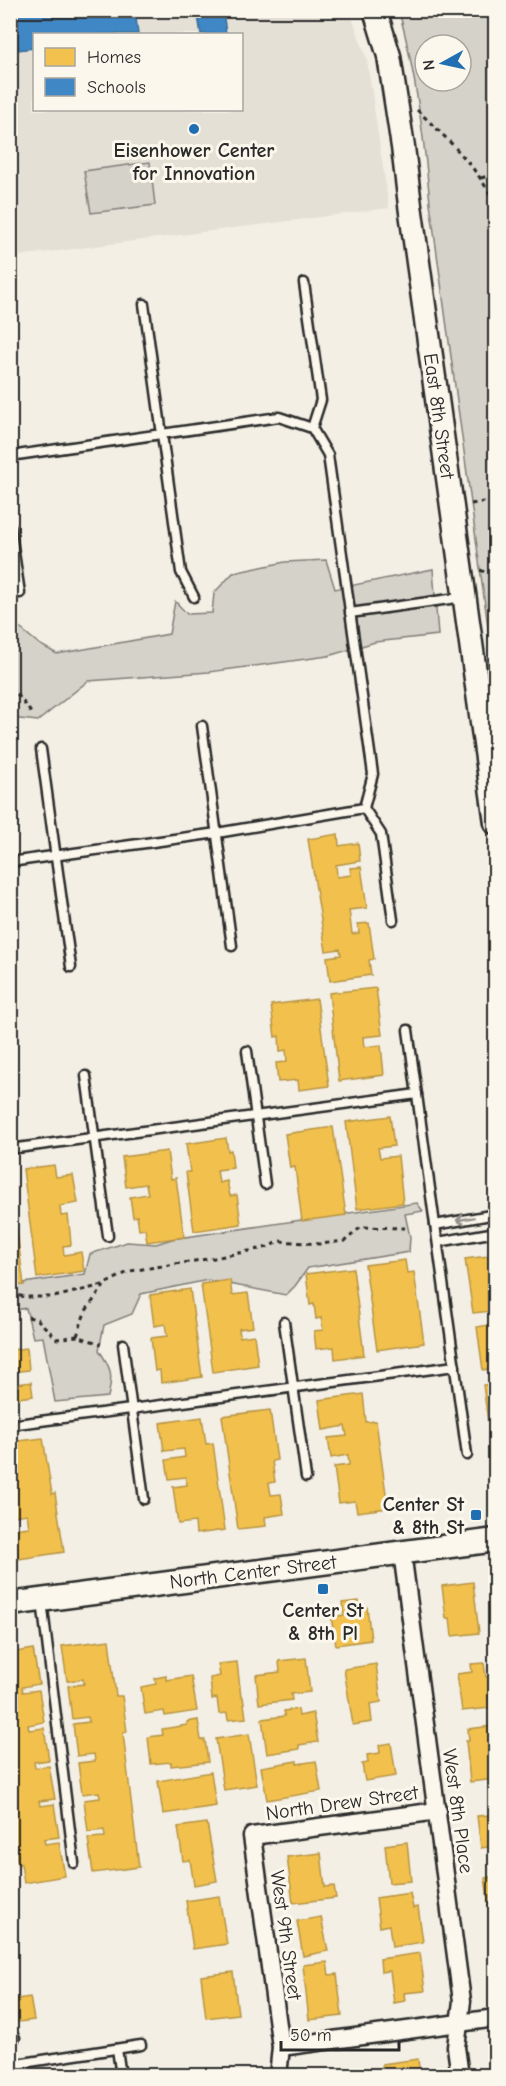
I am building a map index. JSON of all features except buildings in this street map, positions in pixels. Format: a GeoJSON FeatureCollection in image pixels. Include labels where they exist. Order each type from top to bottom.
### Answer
{"type":"FeatureCollection","features":[{"type":"Feature","properties":{"kind":"street","name":"East 8th Street"},"geometry":{"type":"LineString","coordinates":[[375,10],[388,56],[397,112],[495,823]]}},
{"type":"Feature","properties":{"kind":"street","name":"North Center Street"},"geometry":{"type":"LineString","coordinates":[[10,1604],[495,1540]]}},
{"type":"Feature","properties":{"kind":"street","name":"West 8th Place"},"geometry":{"type":"LineString","coordinates":[[402,1552],[462,2001],[456,2047],[460,2076]]}},
{"type":"Feature","properties":{"kind":"street","name":"North Drew Street"},"geometry":{"type":"LineString","coordinates":[[252,1836],[438,1811]]}},
{"type":"Feature","properties":{"kind":"street","name":"West 9th Street"},"geometry":{"type":"LineString","coordinates":[[252,1836],[281,2047],[278,2076]]}},
{"type":"Feature","properties":{"kind":"street"},"geometry":{"type":"LineString","coordinates":[[281,2047],[495,2018]]}},
{"type":"Feature","properties":{"kind":"lane"},"geometry":{"type":"LineString","coordinates":[[304,283],[321,400],[312,428]]}},
{"type":"Feature","properties":{"kind":"lane"},"geometry":{"type":"LineString","coordinates":[[144,304],[181,572],[194,597]]}},
{"type":"Feature","properties":{"kind":"lane"},"geometry":{"type":"LineString","coordinates":[[10,456],[279,417],[312,428],[328,455],[373,774],[363,808]]}},
{"type":"Feature","properties":{"kind":"lane"},"geometry":{"type":"LineString","coordinates":[[10,526],[20,592]]}},
{"type":"Feature","properties":{"kind":"lane"},"geometry":{"type":"LineString","coordinates":[[350,613],[465,596]]}},
{"type":"Feature","properties":{"kind":"lane"},"geometry":{"type":"LineString","coordinates":[[202,726],[232,946]]}},
{"type":"Feature","properties":{"kind":"lane"},"geometry":{"type":"LineString","coordinates":[[41,749],[71,968]]}},
{"type":"Feature","properties":{"kind":"lane"},"geometry":{"type":"LineString","coordinates":[[10,862],[217,833],[363,808]]}},
{"type":"Feature","properties":{"kind":"lane"},"geometry":{"type":"LineString","coordinates":[[363,808],[381,834],[393,920]]}},
{"type":"Feature","properties":{"kind":"lane"},"geometry":{"type":"LineString","coordinates":[[408,1030],[467,1455]]}},
{"type":"Feature","properties":{"kind":"lane"},"geometry":{"type":"LineString","coordinates":[[247,1051],[265,1184]]}},
{"type":"Feature","properties":{"kind":"lane"},"geometry":{"type":"LineString","coordinates":[[86,1076],[108,1236]]}},
{"type":"Feature","properties":{"kind":"lane"},"geometry":{"type":"LineString","coordinates":[[10,1149],[417,1094]]}},
{"type":"Feature","properties":{"kind":"lane"},"geometry":{"type":"LineString","coordinates":[[435,1225],[495,1214]]}},
{"type":"Feature","properties":{"kind":"lane"},"geometry":{"type":"LineString","coordinates":[[438,1242],[495,1232]]}},
{"type":"Feature","properties":{"kind":"lane"},"geometry":{"type":"LineString","coordinates":[[284,1322],[306,1477]]}},
{"type":"Feature","properties":{"kind":"lane"},"geometry":{"type":"LineString","coordinates":[[123,1344],[144,1499]]}},
{"type":"Feature","properties":{"kind":"lane"},"geometry":{"type":"LineString","coordinates":[[10,1425],[455,1366]]}},
{"type":"Feature","properties":{"kind":"lane"},"geometry":{"type":"LineString","coordinates":[[42,1600],[74,1863]]}},
{"type":"Feature","properties":{"kind":"lane"},"geometry":{"type":"LineString","coordinates":[[21,2076],[15,2064],[141,2045]]}},
{"type":"Feature","properties":{"kind":"lane"},"geometry":{"type":"LineString","coordinates":[[117,2049],[121,2076]]}},
{"type":"Feature","properties":{"kind":"path"},"geometry":{"type":"LineString","coordinates":[[397,112],[416,108],[461,153],[480,178],[495,205]]}},
{"type":"Feature","properties":{"kind":"path"},"geometry":{"type":"LineString","coordinates":[[480,178],[488,176],[495,178]]}},
{"type":"Feature","properties":{"kind":"path"},"geometry":{"type":"LineString","coordinates":[[452,508],[495,500]]}},
{"type":"Feature","properties":{"kind":"path"},"geometry":{"type":"LineString","coordinates":[[10,691],[15,691],[32,714]]}},
{"type":"Feature","properties":{"kind":"path"},"geometry":{"type":"LineString","coordinates":[[10,1294],[26,1297],[54,1297],[106,1284],[130,1270],[214,1258],[269,1247],[279,1241],[320,1244],[345,1240],[361,1227],[406,1228]]}},
{"type":"Feature","properties":{"kind":"path"},"geometry":{"type":"LineString","coordinates":[[76,1336],[85,1312],[106,1284]]}},
{"type":"Feature","properties":{"kind":"path"},"geometry":{"type":"LineString","coordinates":[[28,1317],[37,1319],[57,1339],[76,1336],[101,1344]]}},
{"type":"Feature","properties":{"kind":"shaded area","name":"Eisenhower Center for Innovation"},"geometry":{"type":"Polygon","coordinates":[[[10,11],[350,11],[367,60],[389,208],[11,257],[10,11]]]}},
{"type":"Feature","properties":{"kind":"shaded area"},"geometry":{"type":"Polygon","coordinates":[[[399,11],[495,11],[495,678],[417,93],[473,93],[473,33],[413,33],[413,73],[399,11]]]}},
{"type":"Feature","properties":{"kind":"shaded area"},"geometry":{"type":"Polygon","coordinates":[[[150,162],[155,205],[91,213],[84,171],[150,162]]]}},
{"type":"Feature","properties":{"kind":"shaded area"},"geometry":{"type":"Polygon","coordinates":[[[326,560],[335,589],[433,569],[438,635],[375,642],[328,656],[209,672],[88,681],[38,721],[11,718],[11,631],[15,624],[39,644],[57,654],[169,634],[175,601],[187,614],[212,613],[214,593],[233,573],[285,562],[326,560]]]}},
{"type":"Feature","properties":{"kind":"shaded area"},"geometry":{"type":"Polygon","coordinates":[[[417,1203],[423,1211],[405,1214],[410,1237],[409,1252],[308,1268],[286,1295],[208,1280],[141,1294],[132,1314],[104,1325],[99,1350],[110,1372],[111,1383],[108,1397],[55,1402],[43,1337],[33,1338],[26,1308],[11,1311],[10,1285],[85,1274],[90,1254],[127,1242],[156,1244],[172,1239],[417,1203]]]}},
{"type":"Feature","properties":{"kind":"place","name":"Eisenhower Center for Innovation"},"geometry":{"type":"Point","coordinates":[194,129]}},
{"type":"Feature","properties":{"kind":"place","name":"Center St & 8th St"},"geometry":{"type":"Point","coordinates":[476,1515]}},
{"type":"Feature","properties":{"kind":"place","name":"Center St & 8th Pl"},"geometry":{"type":"Point","coordinates":[323,1589]}}]}
